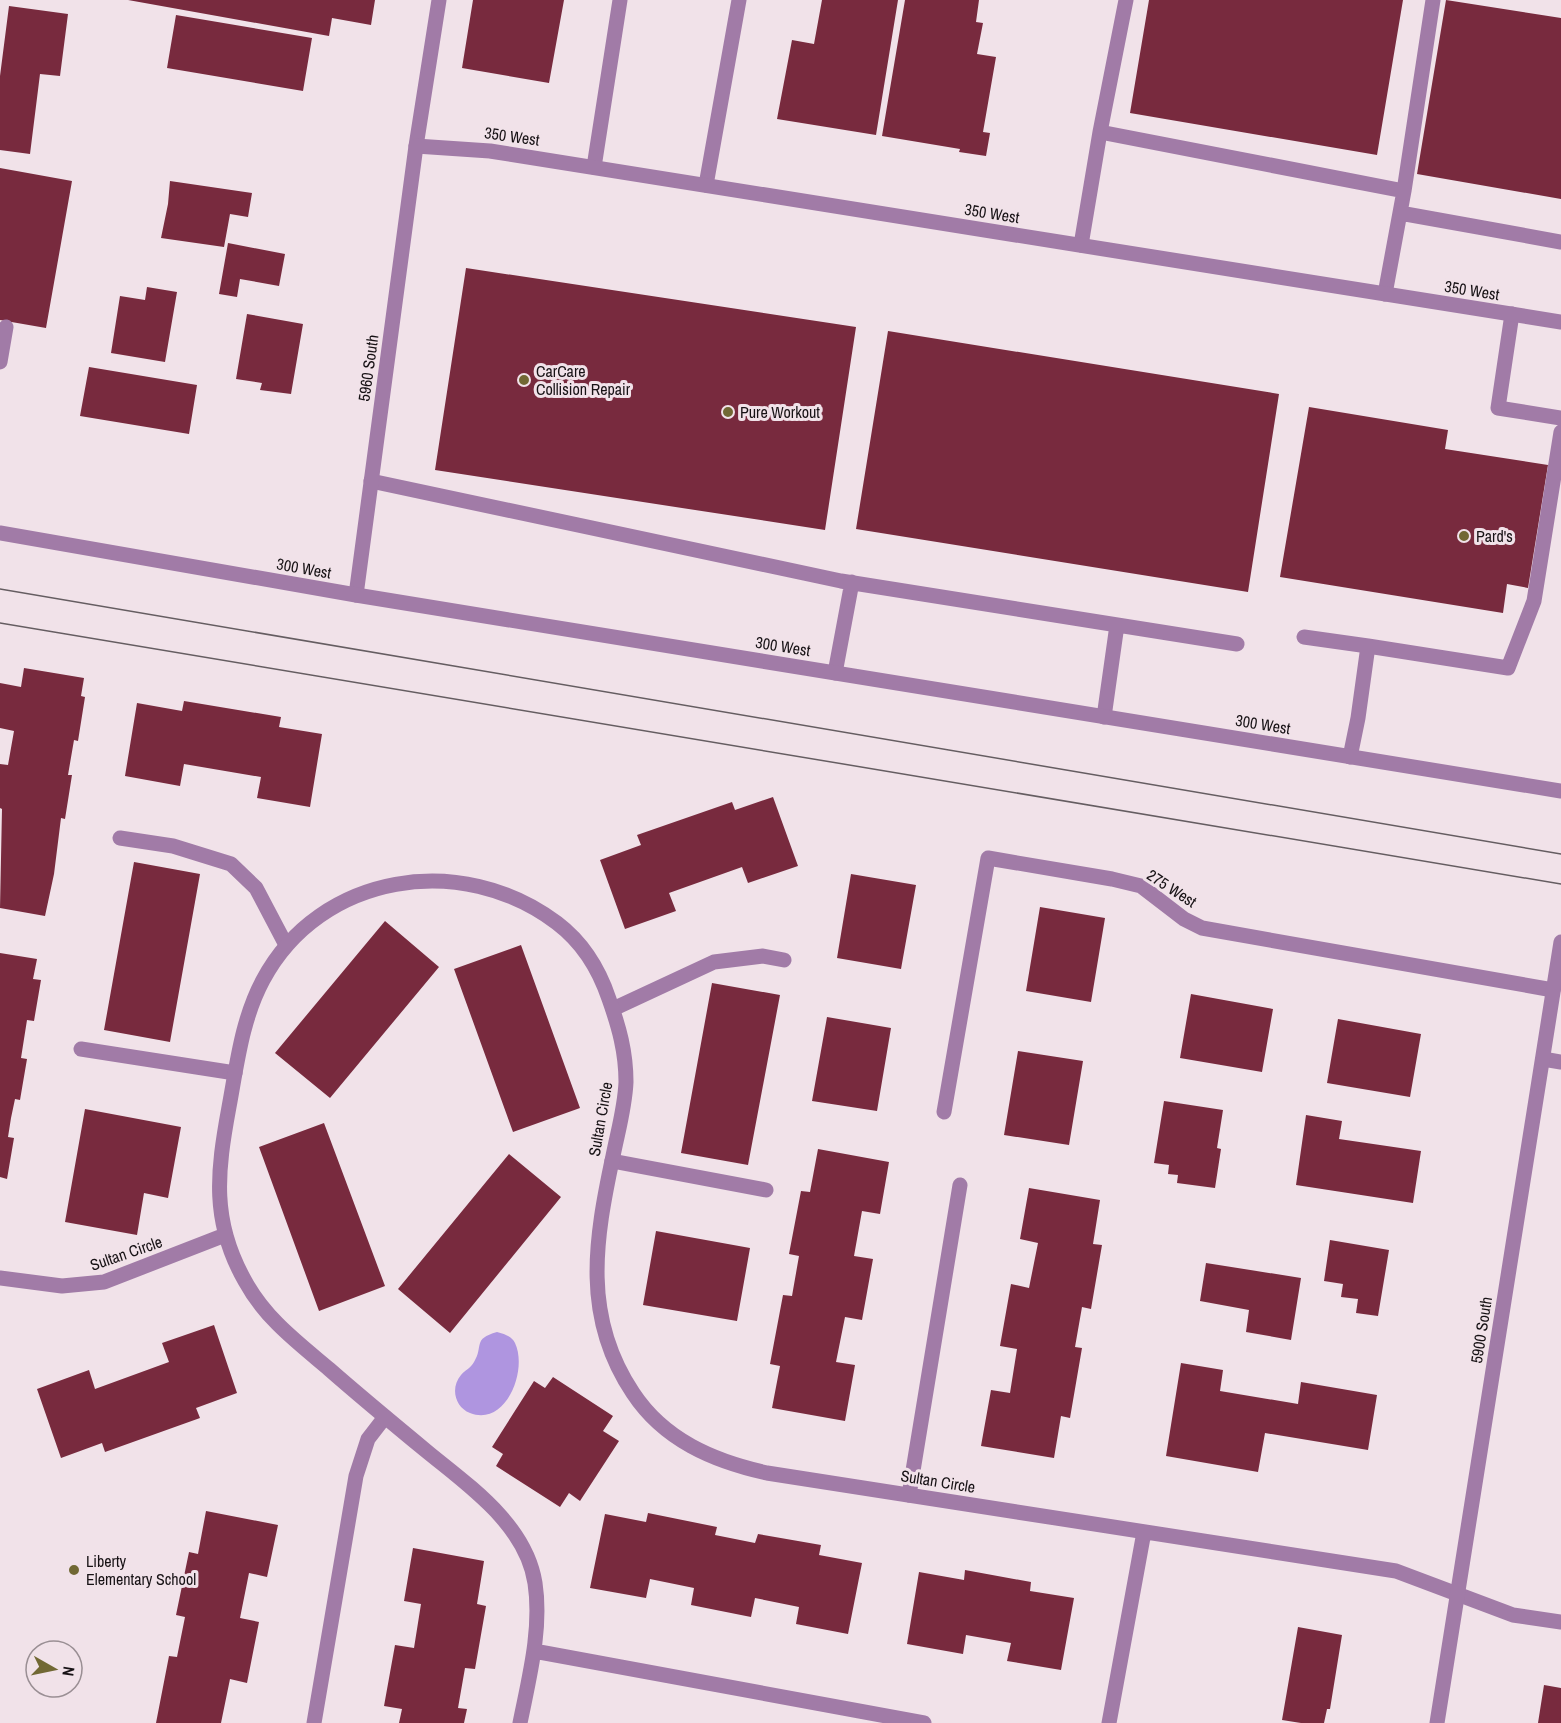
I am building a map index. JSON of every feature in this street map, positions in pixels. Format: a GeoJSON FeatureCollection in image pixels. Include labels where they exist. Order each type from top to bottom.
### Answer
{"type":"FeatureCollection","features":[{"type":"Feature","properties":{"kind":"street","name":"5960 South"},"geometry":{"type":"LineString","coordinates":[[356,595],[416,146],[439,0]]}},
{"type":"Feature","properties":{"kind":"street"},"geometry":{"type":"LineString","coordinates":[[594,167],[620,0]]}},
{"type":"Feature","properties":{"kind":"street"},"geometry":{"type":"LineString","coordinates":[[706,185],[739,0]]}},
{"type":"Feature","properties":{"kind":"street"},"geometry":{"type":"LineString","coordinates":[[1081,245],[1126,0]]}},
{"type":"Feature","properties":{"kind":"street"},"geometry":{"type":"LineString","coordinates":[[1385,294],[1404,191],[1433,0]]}},
{"type":"Feature","properties":{"kind":"street"},"geometry":{"type":"LineString","coordinates":[[1100,132],[1404,191]]}},
{"type":"Feature","properties":{"kind":"street","name":"350 West"},"geometry":{"type":"LineString","coordinates":[[416,146],[490,151],[1561,322]]}},
{"type":"Feature","properties":{"kind":"street"},"geometry":{"type":"LineString","coordinates":[[1400,213],[1561,242]]}},
{"type":"Feature","properties":{"kind":"street"},"geometry":{"type":"LineString","coordinates":[[1512,314],[1498,408],[1561,418]]}},
{"type":"Feature","properties":{"kind":"street"},"geometry":{"type":"LineString","coordinates":[[0,362],[6,327]]}},
{"type":"Feature","properties":{"kind":"street"},"geometry":{"type":"LineString","coordinates":[[1304,637],[1508,668],[1534,601],[1561,432]]}},
{"type":"Feature","properties":{"kind":"street"},"geometry":{"type":"LineString","coordinates":[[371,481],[852,582],[1237,644]]}},
{"type":"Feature","properties":{"kind":"street","name":"300 West"},"geometry":{"type":"LineString","coordinates":[[0,533],[356,595],[1561,791]]}},
{"type":"Feature","properties":{"kind":"street"},"geometry":{"type":"LineString","coordinates":[[835,673],[852,582]]}},
{"type":"Feature","properties":{"kind":"street"},"geometry":{"type":"LineString","coordinates":[[1104,717],[1117,625]]}},
{"type":"Feature","properties":{"kind":"street"},"geometry":{"type":"LineString","coordinates":[[1350,757],[1368,646]]}},
{"type":"Feature","properties":{"kind":"street"},"geometry":{"type":"LineString","coordinates":[[120,838],[173,846],[231,864],[256,888],[286,945]]}},
{"type":"Feature","properties":{"kind":"street","name":"275 West"},"geometry":{"type":"LineString","coordinates":[[944,1112],[988,858],[1141,886],[1184,919],[1202,928],[1553,990]]}},
{"type":"Feature","properties":{"kind":"street","name":"Sultan Circle"},"geometry":{"type":"LineString","coordinates":[[520,1723],[534,1651],[537,1608],[535,1580],[528,1556],[501,1517],[481,1496],[274,1322],[254,1298],[240,1273],[225,1235],[218,1185],[220,1155],[235,1072],[252,1001],[265,975],[286,945],[314,918],[340,903],[374,889],[403,882],[438,880],[471,885],[505,894],[535,908],[560,925],[580,946],[601,975],[620,1029],[625,1055],[626,1083],[624,1108],[601,1220],[596,1268],[598,1305],[604,1338],[620,1373],[645,1409],[659,1424],[684,1443],[711,1457],[766,1473],[1396,1571],[1514,1615],[1561,1622]]}},
{"type":"Feature","properties":{"kind":"street","name":"5900 South"},"geometry":{"type":"LineString","coordinates":[[1437,1723],[1561,942]]}},
{"type":"Feature","properties":{"kind":"street"},"geometry":{"type":"LineString","coordinates":[[613,1009],[714,962],[763,956],[784,960]]}},
{"type":"Feature","properties":{"kind":"street"},"geometry":{"type":"LineString","coordinates":[[81,1049],[235,1072]]}},
{"type":"Feature","properties":{"kind":"street"},"geometry":{"type":"LineString","coordinates":[[1543,1059],[1561,1062]]}},
{"type":"Feature","properties":{"kind":"street"},"geometry":{"type":"LineString","coordinates":[[612,1161],[766,1190]]}},
{"type":"Feature","properties":{"kind":"street"},"geometry":{"type":"LineString","coordinates":[[909,1495],[960,1185]]}},
{"type":"Feature","properties":{"kind":"street","name":"Sultan Circle"},"geometry":{"type":"LineString","coordinates":[[0,1278],[62,1286],[104,1282],[225,1235]]}},
{"type":"Feature","properties":{"kind":"street"},"geometry":{"type":"LineString","coordinates":[[314,1723],[356,1476],[368,1439],[385,1417]]}},
{"type":"Feature","properties":{"kind":"street"},"geometry":{"type":"LineString","coordinates":[[1109,1723],[1144,1532]]}},
{"type":"Feature","properties":{"kind":"street"},"geometry":{"type":"LineString","coordinates":[[534,1651],[924,1723]]}},
{"type":"Feature","properties":{"kind":"shaded area"},"geometry":{"type":"Polygon","coordinates":[[[497,1332],[510,1337],[515,1343],[519,1367],[516,1381],[511,1393],[494,1412],[483,1415],[470,1413],[461,1406],[456,1397],[458,1380],[474,1362],[481,1340],[497,1332]]]}},
{"type":"Feature","properties":{"kind":"building"},"geometry":{"type":"Polygon","coordinates":[[[128,0],[375,0],[371,25],[332,18],[329,36],[128,0]]]}},
{"type":"Feature","properties":{"kind":"building"},"geometry":{"type":"Polygon","coordinates":[[[473,0],[564,0],[549,83],[462,68],[473,0]]]}},
{"type":"Feature","properties":{"kind":"building"},"geometry":{"type":"Polygon","coordinates":[[[822,0],[898,0],[876,135],[777,119],[792,40],[814,44],[822,0]]]}},
{"type":"Feature","properties":{"kind":"building"},"geometry":{"type":"Polygon","coordinates":[[[905,0],[979,0],[976,22],[983,23],[977,54],[996,57],[983,132],[990,133],[986,156],[959,152],[960,149],[882,136],[905,0]]]}},
{"type":"Feature","properties":{"kind":"building"},"geometry":{"type":"Polygon","coordinates":[[[1149,0],[1403,0],[1377,155],[1130,113],[1149,0]]]}},
{"type":"Feature","properties":{"kind":"building"},"geometry":{"type":"Polygon","coordinates":[[[1446,0],[1561,18],[1561,199],[1417,174],[1446,0]]]}},
{"type":"Feature","properties":{"kind":"building"},"geometry":{"type":"Polygon","coordinates":[[[9,6],[68,14],[60,76],[40,74],[30,154],[0,150],[0,76],[9,6]]]}},
{"type":"Feature","properties":{"kind":"building"},"geometry":{"type":"Polygon","coordinates":[[[176,15],[312,38],[303,91],[167,68],[176,15]]]}},
{"type":"Feature","properties":{"kind":"building"},"geometry":{"type":"Polygon","coordinates":[[[0,168],[72,181],[46,328],[0,320],[0,168]]]}},
{"type":"Feature","properties":{"kind":"building"},"geometry":{"type":"Polygon","coordinates":[[[170,181],[252,193],[248,217],[230,214],[224,247],[161,238],[170,181]]]}},
{"type":"Feature","properties":{"kind":"building"},"geometry":{"type":"Polygon","coordinates":[[[228,243],[285,254],[279,286],[240,279],[237,297],[219,294],[228,243]]]}},
{"type":"Feature","properties":{"kind":"building"},"geometry":{"type":"Polygon","coordinates":[[[466,268],[856,327],[825,530],[435,470],[466,268]]]}},
{"type":"Feature","properties":{"kind":"building"},"geometry":{"type":"Polygon","coordinates":[[[147,287],[177,292],[165,362],[111,353],[120,296],[145,300],[147,287]]]}},
{"type":"Feature","properties":{"kind":"building"},"geometry":{"type":"Polygon","coordinates":[[[247,314],[303,324],[291,394],[260,390],[262,383],[236,379],[247,314]]]}},
{"type":"Feature","properties":{"kind":"building"},"geometry":{"type":"Polygon","coordinates":[[[888,331],[1279,394],[1248,592],[856,529],[888,331]]]}},
{"type":"Feature","properties":{"kind":"building"},"geometry":{"type":"Polygon","coordinates":[[[89,367],[197,385],[189,434],[80,416],[89,367]]]}},
{"type":"Feature","properties":{"kind":"building"},"geometry":{"type":"Polygon","coordinates":[[[1309,407],[1448,430],[1445,449],[1548,465],[1528,588],[1507,584],[1503,613],[1280,577],[1309,407]]]}},
{"type":"Feature","properties":{"kind":"building"},"geometry":{"type":"Polygon","coordinates":[[[24,668],[84,678],[81,696],[85,697],[78,741],[74,740],[68,775],[72,775],[65,819],[61,818],[54,874],[45,916],[0,908],[2,809],[0,808],[0,764],[8,765],[14,731],[0,728],[0,683],[21,687],[24,668]]]}},
{"type":"Feature","properties":{"kind":"building"},"geometry":{"type":"Polygon","coordinates":[[[184,701],[281,717],[279,727],[322,734],[310,807],[257,798],[261,777],[184,764],[180,786],[125,776],[137,703],[182,711],[184,701]]]}},
{"type":"Feature","properties":{"kind":"building"},"geometry":{"type":"Polygon","coordinates":[[[773,797],[798,866],[748,883],[742,867],[669,893],[676,911],[625,929],[600,860],[641,845],[637,835],[732,802],[735,810],[773,797]]]}},
{"type":"Feature","properties":{"kind":"building"},"geometry":{"type":"Polygon","coordinates":[[[134,862],[200,874],[170,1042],[104,1030],[134,862]]]}},
{"type":"Feature","properties":{"kind":"building"},"geometry":{"type":"Polygon","coordinates":[[[851,874],[916,885],[901,969],[837,958],[851,874]]]}},
{"type":"Feature","properties":{"kind":"building"},"geometry":{"type":"Polygon","coordinates":[[[1040,907],[1105,918],[1091,1002],[1026,991],[1040,907]]]}},
{"type":"Feature","properties":{"kind":"building"},"geometry":{"type":"Polygon","coordinates":[[[385,921],[439,967],[330,1098],[275,1053],[385,921]]]}},
{"type":"Feature","properties":{"kind":"building"},"geometry":{"type":"Polygon","coordinates":[[[521,945],[580,1108],[513,1132],[454,969],[521,945]]]}},
{"type":"Feature","properties":{"kind":"building"},"geometry":{"type":"Polygon","coordinates":[[[0,953],[37,959],[33,979],[41,980],[34,1021],[27,1020],[21,1058],[27,1059],[20,1100],[15,1099],[11,1118],[8,1137],[14,1138],[7,1179],[0,1177],[0,953]]]}},
{"type":"Feature","properties":{"kind":"building"},"geometry":{"type":"Polygon","coordinates":[[[712,983],[780,995],[748,1165],[681,1153],[712,983]]]}},
{"type":"Feature","properties":{"kind":"building"},"geometry":{"type":"Polygon","coordinates":[[[1191,994],[1273,1009],[1262,1072],[1180,1058],[1191,994]]]}},
{"type":"Feature","properties":{"kind":"building"},"geometry":{"type":"Polygon","coordinates":[[[827,1017],[891,1028],[877,1111],[812,1101],[827,1017]]]}},
{"type":"Feature","properties":{"kind":"building"},"geometry":{"type":"Polygon","coordinates":[[[1338,1019],[1421,1034],[1410,1097],[1327,1083],[1338,1019]]]}},
{"type":"Feature","properties":{"kind":"building"},"geometry":{"type":"Polygon","coordinates":[[[1018,1051],[1083,1061],[1069,1145],[1004,1135],[1018,1051]]]}},
{"type":"Feature","properties":{"kind":"building"},"geometry":{"type":"Polygon","coordinates":[[[1164,1101],[1223,1110],[1217,1148],[1221,1149],[1215,1188],[1177,1183],[1178,1175],[1168,1174],[1169,1165],[1154,1163],[1164,1101]]]}},
{"type":"Feature","properties":{"kind":"building"},"geometry":{"type":"Polygon","coordinates":[[[85,1109],[181,1127],[168,1198],[144,1193],[137,1235],[65,1222],[85,1109]]]}},
{"type":"Feature","properties":{"kind":"building"},"geometry":{"type":"Polygon","coordinates":[[[1306,1115],[1342,1121],[1339,1139],[1421,1151],[1413,1203],[1296,1185],[1306,1115]]]}},
{"type":"Feature","properties":{"kind":"building"},"geometry":{"type":"Polygon","coordinates":[[[324,1123],[385,1286],[319,1311],[259,1147],[324,1123]]]}},
{"type":"Feature","properties":{"kind":"building"},"geometry":{"type":"Polygon","coordinates":[[[818,1149],[889,1162],[880,1214],[862,1211],[854,1256],[873,1259],[862,1320],[845,1317],[836,1362],[855,1365],[845,1421],[772,1408],[780,1366],[770,1364],[783,1295],[792,1296],[799,1256],[789,1254],[801,1191],[810,1192],[818,1149]]]}},
{"type":"Feature","properties":{"kind":"building"},"geometry":{"type":"Polygon","coordinates":[[[509,1154],[561,1197],[450,1333],[398,1289],[509,1154]]]}},
{"type":"Feature","properties":{"kind":"building"},"geometry":{"type":"Polygon","coordinates":[[[1029,1188],[1100,1200],[1093,1244],[1102,1245],[1091,1309],[1082,1307],[1075,1347],[1082,1348],[1070,1418],[1061,1416],[1054,1458],[981,1446],[991,1390],[1010,1393],[1017,1349],[1000,1346],[1011,1284],[1029,1288],[1038,1243],[1020,1239],[1029,1188]]]}},
{"type":"Feature","properties":{"kind":"building"},"geometry":{"type":"Polygon","coordinates":[[[656,1231],[750,1248],[737,1321],[643,1305],[656,1231]]]}},
{"type":"Feature","properties":{"kind":"building"},"geometry":{"type":"Polygon","coordinates":[[[1330,1240],[1389,1250],[1378,1316],[1356,1313],[1358,1299],[1341,1297],[1343,1284],[1324,1281],[1330,1240]]]}},
{"type":"Feature","properties":{"kind":"building"},"geometry":{"type":"Polygon","coordinates":[[[1206,1263],[1301,1278],[1291,1340],[1246,1332],[1249,1310],[1200,1301],[1206,1263]]]}},
{"type":"Feature","properties":{"kind":"building"},"geometry":{"type":"Polygon","coordinates":[[[214,1325],[237,1393],[196,1408],[200,1418],[105,1452],[102,1443],[61,1458],[37,1389],[89,1370],[95,1389],[169,1362],[162,1343],[214,1325]]]}},
{"type":"Feature","properties":{"kind":"building"},"geometry":{"type":"Polygon","coordinates":[[[1181,1363],[1223,1370],[1220,1391],[1298,1404],[1301,1382],[1377,1395],[1368,1450],[1265,1433],[1258,1472],[1166,1456],[1181,1363]]]}},
{"type":"Feature","properties":{"kind":"building"},"geometry":{"type":"Polygon","coordinates":[[[553,1377],[613,1416],[603,1431],[619,1441],[580,1501],[569,1493],[560,1507],[496,1466],[503,1454],[492,1447],[534,1381],[545,1388],[553,1377]]]}},
{"type":"Feature","properties":{"kind":"building"},"geometry":{"type":"Polygon","coordinates":[[[206,1511],[278,1525],[267,1577],[249,1573],[240,1618],[259,1622],[247,1683],[230,1679],[221,1723],[156,1723],[169,1656],[177,1657],[185,1617],[176,1615],[189,1552],[198,1554],[206,1511]]]}},
{"type":"Feature","properties":{"kind":"building"},"geometry":{"type":"Polygon","coordinates":[[[648,1513],[717,1527],[715,1535],[755,1543],[758,1534],[821,1545],[819,1555],[862,1563],[848,1634],[796,1624],[799,1607],[755,1598],[751,1617],[691,1605],[694,1588],[650,1579],[646,1598],[590,1588],[605,1514],[646,1522],[648,1513]]]}},
{"type":"Feature","properties":{"kind":"building"},"geometry":{"type":"Polygon","coordinates":[[[413,1548],[484,1561],[477,1604],[486,1606],[475,1669],[465,1668],[458,1708],[467,1709],[464,1723],[399,1723],[402,1709],[384,1706],[395,1645],[414,1648],[421,1604],[404,1601],[413,1548]]]}},
{"type":"Feature","properties":{"kind":"building"},"geometry":{"type":"Polygon","coordinates":[[[965,1570],[1031,1582],[1030,1591],[1074,1598],[1061,1670],[1007,1661],[1011,1643],[966,1635],[963,1654],[907,1644],[919,1572],[964,1580],[965,1570]]]}},
{"type":"Feature","properties":{"kind":"building"},"geometry":{"type":"Polygon","coordinates":[[[1298,1627],[1342,1635],[1330,1709],[1327,1709],[1324,1723],[1282,1720],[1298,1627]]]}},
{"type":"Feature","properties":{"kind":"building"},"geometry":{"type":"Polygon","coordinates":[[[1544,1685],[1561,1688],[1561,1723],[1538,1723],[1544,1685]]]}},
{"type":"Feature","properties":{"kind":"tram line"},"geometry":{"type":"LineString","coordinates":[[0,589],[1561,854]]}},
{"type":"Feature","properties":{"kind":"tram line"},"geometry":{"type":"LineString","coordinates":[[0,623],[1561,884]]}},
{"type":"Feature","properties":{"kind":"place","name":"CarCare Collision Repair"},"geometry":{"type":"Point","coordinates":[524,380]}},
{"type":"Feature","properties":{"kind":"place","name":"Pure Workout"},"geometry":{"type":"Point","coordinates":[728,412]}},
{"type":"Feature","properties":{"kind":"place","name":"Pard's"},"geometry":{"type":"Point","coordinates":[1464,536]}},
{"type":"Feature","properties":{"kind":"place","name":"Liberty Elementary School"},"geometry":{"type":"Point","coordinates":[74,1570]}}]}
